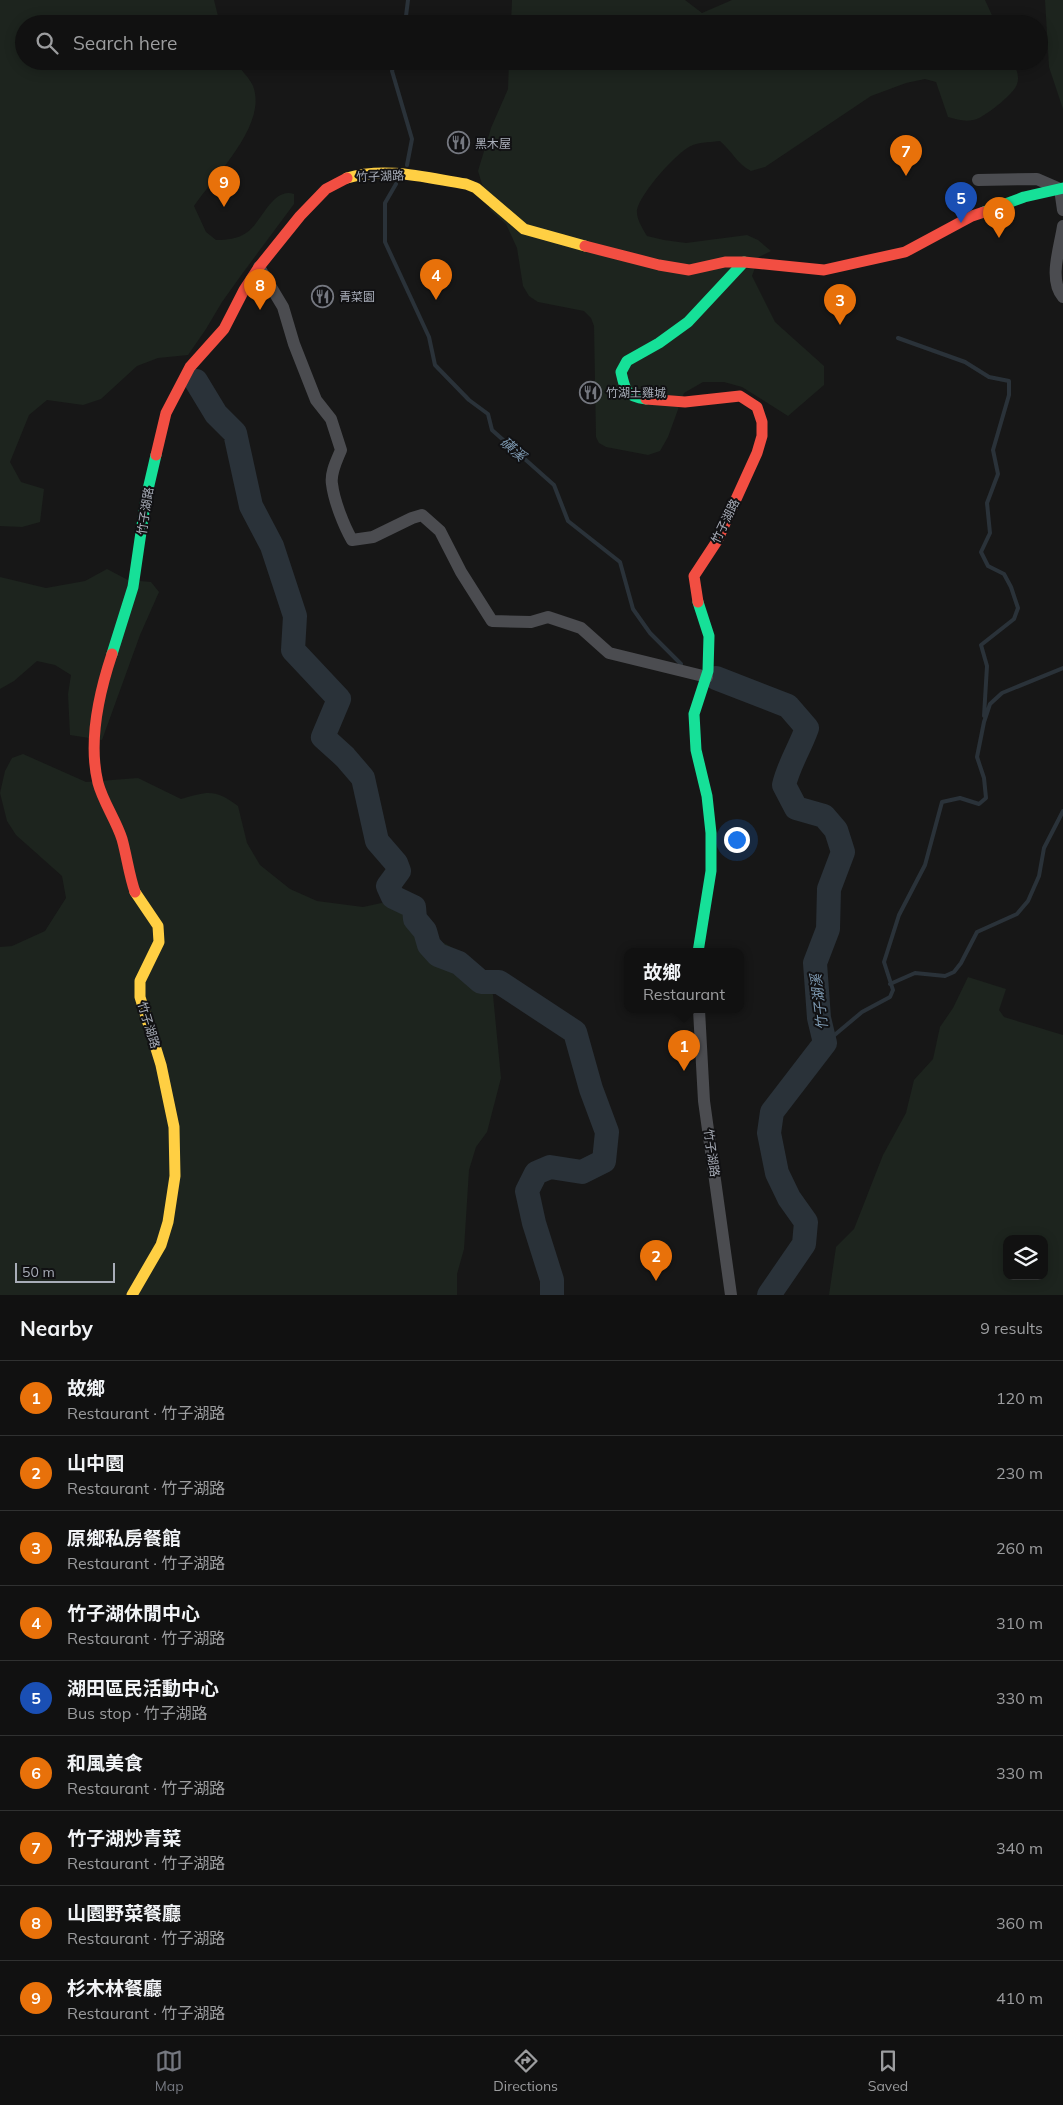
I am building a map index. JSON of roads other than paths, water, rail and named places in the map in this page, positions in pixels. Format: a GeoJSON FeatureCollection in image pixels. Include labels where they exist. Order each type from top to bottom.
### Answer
{"type":"FeatureCollection","features":[{"type":"Feature","properties":{"kind":"street","name":"竹子湖路"},"geometry":{"type":"LineString","coordinates":[[132,1295],[161,1245],[168,1222],[175,1176],[174,1127],[161,1065],[140,997],[140,981],[159,942],[158,926],[137,897],[130,878],[122,839],[98,783],[94,738],[98,709],[108,666],[133,587],[146,498],[166,413],[190,367],[224,330],[244,290],[259,267],[300,216],[326,189],[343,178],[360,174],[399,173],[466,184],[476,188],[524,229],[659,265],[689,270],[725,262],[744,262],[824,270],[905,252],[972,216],[1024,198],[1062,188]]}},
{"type":"Feature","properties":{"kind":"street"},"geometry":{"type":"LineString","coordinates":[[978,180],[1037,179],[1062,188],[1063,210]]}},
{"type":"Feature","properties":{"kind":"street"},"geometry":{"type":"LineString","coordinates":[[1063,226],[1055,275],[1059,292],[1063,297]]}},
{"type":"Feature","properties":{"kind":"street","name":"竹子湖路"},"geometry":{"type":"LineString","coordinates":[[699,948],[712,871],[711,833],[707,796],[696,750],[694,714],[707,677],[709,636],[699,606],[694,576],[717,541],[753,461],[762,436],[762,422],[757,407],[740,396],[685,402],[634,398],[625,390],[621,372],[627,361],[659,343],[688,322],[744,262]]}},
{"type":"Feature","properties":{"kind":"street"},"geometry":{"type":"LineString","coordinates":[[259,267],[283,307],[294,344],[316,400],[331,419],[341,450],[334,466],[331,483],[345,528],[352,540],[373,537],[422,515],[440,531],[461,572],[492,621],[531,622],[548,617],[581,628],[609,653],[707,677]]}},
{"type":"Feature","properties":{"kind":"street","name":"竹子湖路"},"geometry":{"type":"LineString","coordinates":[[699,1013],[704,1101],[731,1295]]}},
{"type":"Feature","properties":{"kind":"waterway","name":"磺溪"},"geometry":{"type":"LineString","coordinates":[[406,15],[408,0]]}},
{"type":"Feature","properties":{"kind":"waterway","name":"磺溪"},"geometry":{"type":"LineString","coordinates":[[392,70],[412,139],[407,165]]}},
{"type":"Feature","properties":{"kind":"waterway","name":"磺溪"},"geometry":{"type":"LineString","coordinates":[[396,184],[385,203],[385,242],[429,337],[435,365],[469,400],[488,414],[492,430],[554,485],[568,521],[620,562],[633,609],[650,633],[681,664]]}},
{"type":"Feature","properties":{"kind":"waterway"},"geometry":{"type":"LineString","coordinates":[[898,338],[965,362],[989,377],[1009,381],[1009,395],[993,450],[998,474],[987,503],[990,533],[981,552],[988,566],[1004,574],[1011,587],[1018,608],[1014,619],[981,645],[987,666],[984,716]]}},
{"type":"Feature","properties":{"kind":"waterway"},"geometry":{"type":"LineString","coordinates":[[196,381],[216,414],[235,433],[251,506],[272,546],[295,616],[293,650],[339,699],[323,737],[345,757],[363,778],[377,841],[396,863],[399,871],[388,886],[393,897],[414,907],[415,919],[425,931],[429,945],[438,955],[459,963],[481,982],[499,982],[575,1032],[591,1089],[607,1132],[604,1161],[582,1172],[550,1167],[536,1173],[527,1191],[534,1223],[552,1280],[552,1295]]}},
{"type":"Feature","properties":{"kind":"waterway"},"geometry":{"type":"LineString","coordinates":[[825,1043],[862,1012],[890,997],[893,990],[884,962],[899,915],[925,865],[942,802],[960,798],[979,804],[986,798],[984,778],[977,757],[984,722],[990,704],[1002,693],[1063,668]]}},
{"type":"Feature","properties":{"kind":"waterway","name":"竹子湖溪"},"geometry":{"type":"LineString","coordinates":[[716,678],[788,706],[807,728],[784,785],[796,808],[824,816],[836,830],[843,852],[829,889],[828,929],[815,963],[819,1018],[825,1043],[772,1112],[769,1133],[777,1173],[789,1198],[806,1222],[804,1244],[769,1295]]}},
{"type":"Feature","properties":{"kind":"waterway"},"geometry":{"type":"LineString","coordinates":[[890,984],[915,973],[945,976],[954,972],[961,963],[977,932],[1017,914],[1028,901],[1039,876],[1044,848],[1063,811]]}},
{"type":"Feature","properties":{"kind":"place","name":"黑木屋"},"geometry":{"type":"Point","coordinates":[459,143]}},
{"type":"Feature","properties":{"kind":"place","name":"竹子湖炒青菜"},"geometry":{"type":"Point","coordinates":[906,176]}},
{"type":"Feature","properties":{"kind":"place","name":"杉木林餐廳"},"geometry":{"type":"Point","coordinates":[224,207]}},
{"type":"Feature","properties":{"kind":"place","name":"湖田區民活動中心"},"geometry":{"type":"Point","coordinates":[961,223]}},
{"type":"Feature","properties":{"kind":"place","name":"和風美食"},"geometry":{"type":"Point","coordinates":[999,238]}},
{"type":"Feature","properties":{"kind":"place","name":"青菜園"},"geometry":{"type":"Point","coordinates":[323,296]}},
{"type":"Feature","properties":{"kind":"place","name":"竹子湖休閒中心"},"geometry":{"type":"Point","coordinates":[436,300]}},
{"type":"Feature","properties":{"kind":"place","name":"山園野菜餐廳"},"geometry":{"type":"Point","coordinates":[260,310]}},
{"type":"Feature","properties":{"kind":"place","name":"原鄉私房餐館"},"geometry":{"type":"Point","coordinates":[840,325]}},
{"type":"Feature","properties":{"kind":"place","name":"竹湖土雞城"},"geometry":{"type":"Point","coordinates":[590,392]}},
{"type":"Feature","properties":{"kind":"place","name":"故鄉"},"geometry":{"type":"Point","coordinates":[684,1071]}},
{"type":"Feature","properties":{"kind":"place","name":"山中園"},"geometry":{"type":"Point","coordinates":[656,1281]}}]}
